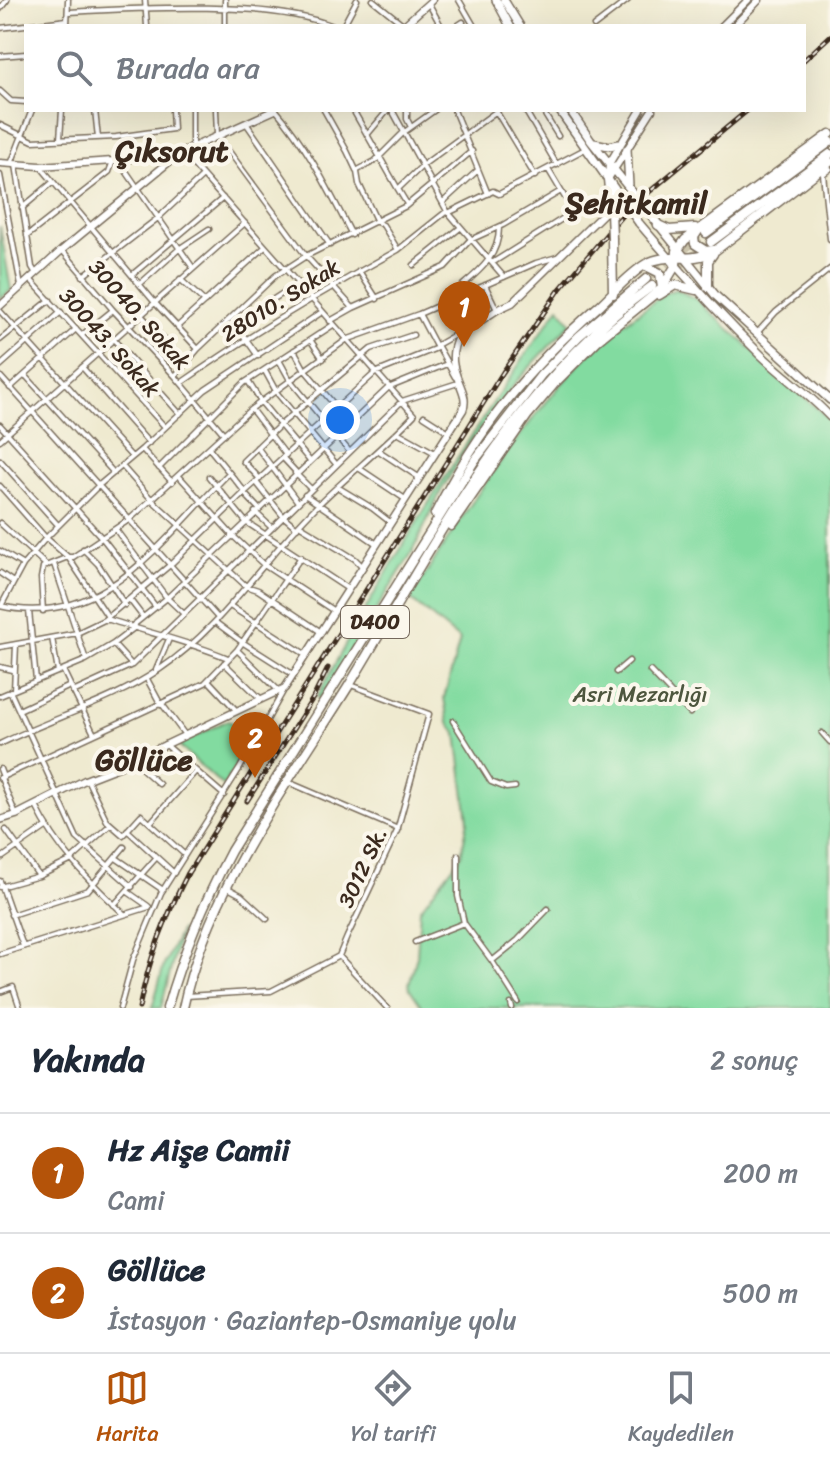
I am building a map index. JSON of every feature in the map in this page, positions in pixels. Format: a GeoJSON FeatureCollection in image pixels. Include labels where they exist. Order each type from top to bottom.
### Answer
{"type":"FeatureCollection","features":[{"type":"Feature","properties":{"kind":"highway"},"geometry":{"type":"LineString","coordinates":[[830,134],[694,237],[695,244],[706,251],[714,246],[830,154]]}},
{"type":"Feature","properties":{"kind":"highway"},"geometry":{"type":"LineString","coordinates":[[653,284],[676,258],[685,240],[830,142]]}},
{"type":"Feature","properties":{"kind":"highway"},"geometry":{"type":"LineString","coordinates":[[398,586],[439,506],[489,421],[520,382],[561,339],[644,265],[676,258],[695,259],[830,162]]}},
{"type":"Feature","properties":{"kind":"highway"},"geometry":{"type":"LineString","coordinates":[[608,179],[613,294]]}},
{"type":"Feature","properties":{"kind":"highway"},"geometry":{"type":"LineString","coordinates":[[658,225],[669,230],[703,230]]}},
{"type":"Feature","properties":{"kind":"highway"},"geometry":{"type":"LineString","coordinates":[[708,287],[708,261],[714,246]]}},
{"type":"Feature","properties":{"kind":"highway"},"geometry":{"type":"LineString","coordinates":[[644,265],[660,273],[644,303]]}},
{"type":"Feature","properties":{"kind":"highway","name":"D400"},"geometry":{"type":"LineString","coordinates":[[183,1008],[215,909],[288,782],[484,463],[547,380],[585,340],[653,284]]}},
{"type":"Feature","properties":{"kind":"highway","name":"D400"},"geometry":{"type":"LineString","coordinates":[[167,1008],[182,956],[205,901],[231,851],[475,460],[541,375],[579,336],[653,284]]}},
{"type":"Feature","properties":{"kind":"highway"},"geometry":{"type":"LineString","coordinates":[[424,562],[463,511],[527,416],[597,341],[644,303],[675,285],[696,290]]}},
{"type":"Feature","properties":{"kind":"main road"},"geometry":{"type":"LineString","coordinates":[[496,0],[509,24]]}},
{"type":"Feature","properties":{"kind":"main road"},"geometry":{"type":"LineString","coordinates":[[504,0],[519,24]]}},
{"type":"Feature","properties":{"kind":"main road"},"geometry":{"type":"LineString","coordinates":[[561,112],[650,214],[696,290],[763,357],[818,403],[830,417]]}},
{"type":"Feature","properties":{"kind":"main road"},"geometry":{"type":"LineString","coordinates":[[571,112],[608,179],[639,223],[756,334],[828,396]]}},
{"type":"Feature","properties":{"kind":"main road"},"geometry":{"type":"LineString","coordinates":[[589,145],[619,144]]}},
{"type":"Feature","properties":{"kind":"main road"},"geometry":{"type":"LineString","coordinates":[[627,149],[629,188]]}},
{"type":"Feature","properties":{"kind":"street"},"geometry":{"type":"LineString","coordinates":[[67,23],[68,0]]}},
{"type":"Feature","properties":{"kind":"street"},"geometry":{"type":"LineString","coordinates":[[344,24],[357,0]]}},
{"type":"Feature","properties":{"kind":"street"},"geometry":{"type":"LineString","coordinates":[[373,0],[402,24]]}},
{"type":"Feature","properties":{"kind":"street"},"geometry":{"type":"LineString","coordinates":[[380,4],[386,0]]}},
{"type":"Feature","properties":{"kind":"street"},"geometry":{"type":"LineString","coordinates":[[459,0],[473,24]]}},
{"type":"Feature","properties":{"kind":"street"},"geometry":{"type":"LineString","coordinates":[[597,24],[628,0]]}},
{"type":"Feature","properties":{"kind":"street"},"geometry":{"type":"LineString","coordinates":[[724,24],[748,0]]}},
{"type":"Feature","properties":{"kind":"street"},"geometry":{"type":"LineString","coordinates":[[736,24],[759,0]]}},
{"type":"Feature","properties":{"kind":"street"},"geometry":{"type":"LineString","coordinates":[[0,9],[4,1]]}},
{"type":"Feature","properties":{"kind":"street"},"geometry":{"type":"LineString","coordinates":[[69,12],[145,3],[225,2],[283,9],[327,24]]}},
{"type":"Feature","properties":{"kind":"street"},"geometry":{"type":"LineString","coordinates":[[225,2],[225,24]]}},
{"type":"Feature","properties":{"kind":"street"},"geometry":{"type":"LineString","coordinates":[[406,24],[430,2],[440,24]]}},
{"type":"Feature","properties":{"kind":"street"},"geometry":{"type":"LineString","coordinates":[[145,3],[147,24]]}},
{"type":"Feature","properties":{"kind":"street"},"geometry":{"type":"LineString","coordinates":[[0,28],[24,26]]}},
{"type":"Feature","properties":{"kind":"street"},"geometry":{"type":"LineString","coordinates":[[0,56],[24,54]]}},
{"type":"Feature","properties":{"kind":"street"},"geometry":{"type":"LineString","coordinates":[[0,91],[11,101],[24,102]]}},
{"type":"Feature","properties":{"kind":"street"},"geometry":{"type":"LineString","coordinates":[[31,112],[13,164],[35,272]]}},
{"type":"Feature","properties":{"kind":"street"},"geometry":{"type":"LineString","coordinates":[[60,140],[62,112]]}},
{"type":"Feature","properties":{"kind":"street"},"geometry":{"type":"LineString","coordinates":[[95,112],[98,138]]}},
{"type":"Feature","properties":{"kind":"street"},"geometry":{"type":"LineString","coordinates":[[0,125],[33,141],[98,138],[173,129],[172,112]]}},
{"type":"Feature","properties":{"kind":"street"},"geometry":{"type":"LineString","coordinates":[[192,112],[192,146]]}},
{"type":"Feature","properties":{"kind":"street"},"geometry":{"type":"LineString","coordinates":[[216,112],[217,135],[306,256],[353,308]]}},
{"type":"Feature","properties":{"kind":"street"},"geometry":{"type":"LineString","coordinates":[[132,457],[0,309],[35,272],[182,152],[271,112]]}},
{"type":"Feature","properties":{"kind":"street"},"geometry":{"type":"LineString","coordinates":[[276,112],[312,160],[352,235]]}},
{"type":"Feature","properties":{"kind":"street"},"geometry":{"type":"LineString","coordinates":[[325,112],[356,171],[377,222],[383,225],[398,250]]}},
{"type":"Feature","properties":{"kind":"street"},"geometry":{"type":"LineString","coordinates":[[354,112],[408,205]]}},
{"type":"Feature","properties":{"kind":"street"},"geometry":{"type":"LineString","coordinates":[[367,135],[388,112]]}},
{"type":"Feature","properties":{"kind":"street"},"geometry":{"type":"LineString","coordinates":[[391,112],[448,212],[504,277]]}},
{"type":"Feature","properties":{"kind":"street"},"geometry":{"type":"LineString","coordinates":[[407,112],[411,127]]}},
{"type":"Feature","properties":{"kind":"street"},"geometry":{"type":"LineString","coordinates":[[356,171],[380,157],[403,133],[432,112]]}},
{"type":"Feature","properties":{"kind":"street"},"geometry":{"type":"LineString","coordinates":[[455,112],[488,194]]}},
{"type":"Feature","properties":{"kind":"street"},"geometry":{"type":"LineString","coordinates":[[398,189],[423,165],[496,112]]}},
{"type":"Feature","properties":{"kind":"street"},"geometry":{"type":"LineString","coordinates":[[498,112],[535,176]]}},
{"type":"Feature","properties":{"kind":"street"},"geometry":{"type":"LineString","coordinates":[[526,112],[557,165]]}},
{"type":"Feature","properties":{"kind":"street"},"geometry":{"type":"LineString","coordinates":[[543,112],[558,136]]}},
{"type":"Feature","properties":{"kind":"street"},"geometry":{"type":"LineString","coordinates":[[608,179],[619,144],[640,112]]}},
{"type":"Feature","properties":{"kind":"street"},"geometry":{"type":"LineString","coordinates":[[611,167],[627,149],[651,112]]}},
{"type":"Feature","properties":{"kind":"street"},"geometry":{"type":"LineString","coordinates":[[246,123],[330,245]]}},
{"type":"Feature","properties":{"kind":"street","name":"28010. Sokak"},"geometry":{"type":"LineString","coordinates":[[181,383],[310,298],[398,250],[448,212],[493,191],[499,194],[589,145]]}},
{"type":"Feature","properties":{"kind":"street"},"geometry":{"type":"LineString","coordinates":[[175,376],[198,349],[285,270],[306,256],[408,205],[472,151]]}},
{"type":"Feature","properties":{"kind":"street"},"geometry":{"type":"LineString","coordinates":[[0,163],[40,166],[116,161],[182,152]]}},
{"type":"Feature","properties":{"kind":"street"},"geometry":{"type":"LineString","coordinates":[[0,744],[146,678],[193,644],[318,505],[360,469],[414,415],[182,152]]}},
{"type":"Feature","properties":{"kind":"street"},"geometry":{"type":"LineString","coordinates":[[116,161],[193,268]]}},
{"type":"Feature","properties":{"kind":"street"},"geometry":{"type":"LineString","coordinates":[[27,236],[109,172],[116,161]]}},
{"type":"Feature","properties":{"kind":"street"},"geometry":{"type":"LineString","coordinates":[[40,166],[198,349]]}},
{"type":"Feature","properties":{"kind":"street"},"geometry":{"type":"LineString","coordinates":[[548,169],[573,211]]}},
{"type":"Feature","properties":{"kind":"street"},"geometry":{"type":"LineString","coordinates":[[830,169],[823,174],[827,181],[830,239]]}},
{"type":"Feature","properties":{"kind":"street"},"geometry":{"type":"LineString","coordinates":[[443,202],[478,170]]}},
{"type":"Feature","properties":{"kind":"street"},"geometry":{"type":"LineString","coordinates":[[0,175],[21,287]]}},
{"type":"Feature","properties":{"kind":"street"},"geometry":{"type":"LineString","coordinates":[[83,276],[158,218],[203,176]]}},
{"type":"Feature","properties":{"kind":"street"},"geometry":{"type":"LineString","coordinates":[[22,208],[53,182]]}},
{"type":"Feature","properties":{"kind":"street"},"geometry":{"type":"LineString","coordinates":[[159,468],[248,381],[353,308],[445,267],[470,240],[499,228],[561,191]]}},
{"type":"Feature","properties":{"kind":"street"},"geometry":{"type":"LineString","coordinates":[[133,274],[223,198]]}},
{"type":"Feature","properties":{"kind":"street"},"geometry":{"type":"LineString","coordinates":[[463,285],[490,262],[589,202]]}},
{"type":"Feature","properties":{"kind":"street"},"geometry":{"type":"LineString","coordinates":[[0,210],[6,208]]}},
{"type":"Feature","properties":{"kind":"street"},"geometry":{"type":"LineString","coordinates":[[0,647],[77,633],[125,605],[375,373],[437,348],[437,345],[512,303],[611,208]]}},
{"type":"Feature","properties":{"kind":"street"},"geometry":{"type":"LineString","coordinates":[[0,440],[245,223]]}},
{"type":"Feature","properties":{"kind":"street"},"geometry":{"type":"LineString","coordinates":[[414,265],[460,228]]}},
{"type":"Feature","properties":{"kind":"street"},"geometry":{"type":"LineString","coordinates":[[490,262],[499,228]]}},
{"type":"Feature","properties":{"kind":"street"},"geometry":{"type":"LineString","coordinates":[[141,283],[179,249],[209,229]]}},
{"type":"Feature","properties":{"kind":"street"},"geometry":{"type":"LineString","coordinates":[[178,327],[265,247]]}},
{"type":"Feature","properties":{"kind":"street","name":"30040. Sokak"},"geometry":{"type":"LineString","coordinates":[[62,250],[224,434]]}},
{"type":"Feature","properties":{"kind":"street"},"geometry":{"type":"LineString","coordinates":[[43,611],[43,567],[116,530],[251,409],[346,340],[419,314],[557,257]]}},
{"type":"Feature","properties":{"kind":"street"},"geometry":{"type":"LineString","coordinates":[[98,264],[172,348]]}},
{"type":"Feature","properties":{"kind":"street"},"geometry":{"type":"LineString","coordinates":[[756,334],[776,312],[830,269]]}},
{"type":"Feature","properties":{"kind":"street"},"geometry":{"type":"LineString","coordinates":[[359,271],[377,299]]}},
{"type":"Feature","properties":{"kind":"street"},"geometry":{"type":"LineString","coordinates":[[180,278],[205,302]]}},
{"type":"Feature","properties":{"kind":"street","name":"30043. Sokak"},"geometry":{"type":"LineString","coordinates":[[30,279],[165,427]]}},
{"type":"Feature","properties":{"kind":"street"},"geometry":{"type":"LineString","coordinates":[[235,324],[297,284]]}},
{"type":"Feature","properties":{"kind":"street"},"geometry":{"type":"LineString","coordinates":[[485,285],[497,310]]}},
{"type":"Feature","properties":{"kind":"street"},"geometry":{"type":"LineString","coordinates":[[0,340],[50,300]]}},
{"type":"Feature","properties":{"kind":"street"},"geometry":{"type":"LineString","coordinates":[[442,304],[460,332]]}},
{"type":"Feature","properties":{"kind":"street"},"geometry":{"type":"LineString","coordinates":[[82,335],[113,310]]}},
{"type":"Feature","properties":{"kind":"street"},"geometry":{"type":"LineString","coordinates":[[0,366],[61,311]]}},
{"type":"Feature","properties":{"kind":"street"},"geometry":{"type":"LineString","coordinates":[[229,473],[143,563],[113,585],[68,606],[43,611],[1,606],[23,565],[98,486],[205,390],[322,312]]}},
{"type":"Feature","properties":{"kind":"street"},"geometry":{"type":"LineString","coordinates":[[120,1008],[151,909],[224,795],[282,690],[392,524],[465,404],[466,399],[419,314]]}},
{"type":"Feature","properties":{"kind":"street"},"geometry":{"type":"LineString","coordinates":[[231,318],[258,356]]}},
{"type":"Feature","properties":{"kind":"street"},"geometry":{"type":"LineString","coordinates":[[10,388],[76,329]]}},
{"type":"Feature","properties":{"kind":"street"},"geometry":{"type":"LineString","coordinates":[[457,382],[452,364],[460,332]]}},
{"type":"Feature","properties":{"kind":"street"},"geometry":{"type":"LineString","coordinates":[[362,566],[283,516],[243,461],[280,425],[361,357],[375,347],[413,335]]}},
{"type":"Feature","properties":{"kind":"street"},"geometry":{"type":"LineString","coordinates":[[114,340],[180,414]]}},
{"type":"Feature","properties":{"kind":"street"},"geometry":{"type":"LineString","coordinates":[[310,340],[323,359]]}},
{"type":"Feature","properties":{"kind":"street"},"geometry":{"type":"LineString","coordinates":[[294,350],[305,370],[337,408]]}},
{"type":"Feature","properties":{"kind":"street"},"geometry":{"type":"LineString","coordinates":[[279,360],[290,380],[349,451]]}},
{"type":"Feature","properties":{"kind":"street"},"geometry":{"type":"LineString","coordinates":[[0,696],[86,660],[113,644],[167,598],[388,388],[447,364]]}},
{"type":"Feature","properties":{"kind":"street"},"geometry":{"type":"LineString","coordinates":[[82,367],[149,443]]}},
{"type":"Feature","properties":{"kind":"street"},"geometry":{"type":"LineString","coordinates":[[264,370],[276,391],[336,464]]}},
{"type":"Feature","properties":{"kind":"street"},"geometry":{"type":"LineString","coordinates":[[25,375],[114,473]]}},
{"type":"Feature","properties":{"kind":"street"},"geometry":{"type":"LineString","coordinates":[[0,376],[156,548],[216,620],[242,642],[294,675]]}},
{"type":"Feature","properties":{"kind":"street"},"geometry":{"type":"LineString","coordinates":[[248,381],[309,460]]}},
{"type":"Feature","properties":{"kind":"street"},"geometry":{"type":"LineString","coordinates":[[19,710],[132,665],[402,401],[457,382]]}},
{"type":"Feature","properties":{"kind":"street"},"geometry":{"type":"LineString","coordinates":[[251,409],[311,489]]}},
{"type":"Feature","properties":{"kind":"street"},"geometry":{"type":"LineString","coordinates":[[424,416],[449,432]]}},
{"type":"Feature","properties":{"kind":"street"},"geometry":{"type":"LineString","coordinates":[[0,425],[103,539],[156,607]]}},
{"type":"Feature","properties":{"kind":"street"},"geometry":{"type":"LineString","coordinates":[[398,432],[435,453]]}},
{"type":"Feature","properties":{"kind":"street"},"geometry":{"type":"LineString","coordinates":[[257,447],[298,502]]}},
{"type":"Feature","properties":{"kind":"street"},"geometry":{"type":"LineString","coordinates":[[209,448],[271,527]]}},
{"type":"Feature","properties":{"kind":"street"},"geometry":{"type":"LineString","coordinates":[[142,449],[172,482]]}},
{"type":"Feature","properties":{"kind":"street"},"geometry":{"type":"LineString","coordinates":[[379,451],[420,478]]}},
{"type":"Feature","properties":{"kind":"street"},"geometry":{"type":"LineString","coordinates":[[0,460],[58,525]]}},
{"type":"Feature","properties":{"kind":"street"},"geometry":{"type":"LineString","coordinates":[[122,466],[152,500],[246,586],[321,632]]}},
{"type":"Feature","properties":{"kind":"street"},"geometry":{"type":"LineString","coordinates":[[360,469],[406,501]]}},
{"type":"Feature","properties":{"kind":"street"},"geometry":{"type":"LineString","coordinates":[[179,476],[232,535],[264,565],[334,611]]}},
{"type":"Feature","properties":{"kind":"street"},"geometry":{"type":"LineString","coordinates":[[209,477],[246,522],[348,589]]}},
{"type":"Feature","properties":{"kind":"street"},"geometry":{"type":"LineString","coordinates":[[0,486],[46,538],[68,557],[106,618],[160,637],[193,644],[226,660],[261,699]]}},
{"type":"Feature","properties":{"kind":"street"},"geometry":{"type":"LineString","coordinates":[[339,488],[392,524]]}},
{"type":"Feature","properties":{"kind":"street"},"geometry":{"type":"LineString","coordinates":[[305,495],[377,544]]}},
{"type":"Feature","properties":{"kind":"street"},"geometry":{"type":"LineString","coordinates":[[0,524],[47,566]]}},
{"type":"Feature","properties":{"kind":"street"},"geometry":{"type":"LineString","coordinates":[[116,530],[167,598],[184,614]]}},
{"type":"Feature","properties":{"kind":"street"},"geometry":{"type":"LineString","coordinates":[[83,549],[98,564],[125,605]]}},
{"type":"Feature","properties":{"kind":"street"},"geometry":{"type":"LineString","coordinates":[[1,554],[23,565]]}},
{"type":"Feature","properties":{"kind":"street"},"geometry":{"type":"LineString","coordinates":[[2,778],[208,680],[237,650],[301,557]]}},
{"type":"Feature","properties":{"kind":"street"},"geometry":{"type":"LineString","coordinates":[[54,564],[86,660]]}},
{"type":"Feature","properties":{"kind":"street"},"geometry":{"type":"LineString","coordinates":[[0,573],[13,582]]}},
{"type":"Feature","properties":{"kind":"street"},"geometry":{"type":"LineString","coordinates":[[130,600],[143,617]]}},
{"type":"Feature","properties":{"kind":"street"},"geometry":{"type":"LineString","coordinates":[[230,606],[307,655]]}},
{"type":"Feature","properties":{"kind":"street"},"geometry":{"type":"LineString","coordinates":[[29,611],[36,680]]}},
{"type":"Feature","properties":{"kind":"street"},"geometry":{"type":"LineString","coordinates":[[52,638],[60,671],[94,734]]}},
{"type":"Feature","properties":{"kind":"street"},"geometry":{"type":"LineString","coordinates":[[154,673],[169,639]]}},
{"type":"Feature","properties":{"kind":"street"},"geometry":{"type":"LineString","coordinates":[[113,644],[132,665]]}},
{"type":"Feature","properties":{"kind":"street"},"geometry":{"type":"LineString","coordinates":[[16,645],[12,690],[77,838],[151,909]]}},
{"type":"Feature","properties":{"kind":"street"},"geometry":{"type":"LineString","coordinates":[[237,650],[282,690]]}},
{"type":"Feature","properties":{"kind":"street"},"geometry":{"type":"LineString","coordinates":[[616,672],[629,661]]}},
{"type":"Feature","properties":{"kind":"street"},"geometry":{"type":"LineString","coordinates":[[0,667],[13,670]]}},
{"type":"Feature","properties":{"kind":"street"},"geometry":{"type":"LineString","coordinates":[[650,671],[690,713]]}},
{"type":"Feature","properties":{"kind":"street"},"geometry":{"type":"LineString","coordinates":[[146,678],[185,735]]}},
{"type":"Feature","properties":{"kind":"street"},"geometry":{"type":"LineString","coordinates":[[208,680],[236,710]]}},
{"type":"Feature","properties":{"kind":"street","name":"3012 Sk."},"geometry":{"type":"LineString","coordinates":[[339,956],[398,829],[429,714],[349,685]]}},
{"type":"Feature","properties":{"kind":"street"},"geometry":{"type":"LineString","coordinates":[[39,876],[3,832],[0,820],[282,690]]}},
{"type":"Feature","properties":{"kind":"street"},"geometry":{"type":"LineString","coordinates":[[453,721],[491,782],[506,788],[515,787]]}},
{"type":"Feature","properties":{"kind":"street"},"geometry":{"type":"LineString","coordinates":[[822,733],[830,742]]}},
{"type":"Feature","properties":{"kind":"street"},"geometry":{"type":"LineString","coordinates":[[165,744],[224,795]]}},
{"type":"Feature","properties":{"kind":"street"},"geometry":{"type":"LineString","coordinates":[[132,760],[159,784]]}},
{"type":"Feature","properties":{"kind":"street"},"geometry":{"type":"LineString","coordinates":[[0,769],[16,815]]}},
{"type":"Feature","properties":{"kind":"street"},"geometry":{"type":"LineString","coordinates":[[149,823],[196,771]]}},
{"type":"Feature","properties":{"kind":"street"},"geometry":{"type":"LineString","coordinates":[[87,779],[110,825],[123,835],[141,815],[185,855]]}},
{"type":"Feature","properties":{"kind":"street"},"geometry":{"type":"LineString","coordinates":[[288,782],[398,829]]}},
{"type":"Feature","properties":{"kind":"street"},"geometry":{"type":"LineString","coordinates":[[36,806],[46,827],[70,861],[124,914]]}},
{"type":"Feature","properties":{"kind":"street"},"geometry":{"type":"LineString","coordinates":[[23,946],[1,884],[39,876],[70,861],[110,825]]}},
{"type":"Feature","properties":{"kind":"street"},"geometry":{"type":"LineString","coordinates":[[0,859],[46,827]]}},
{"type":"Feature","properties":{"kind":"street"},"geometry":{"type":"LineString","coordinates":[[127,830],[174,873]]}},
{"type":"Feature","properties":{"kind":"street"},"geometry":{"type":"LineString","coordinates":[[11,915],[83,893],[94,885],[124,847]]}},
{"type":"Feature","properties":{"kind":"street"},"geometry":{"type":"LineString","coordinates":[[458,855],[458,896],[464,923],[518,1002]]}},
{"type":"Feature","properties":{"kind":"street"},"geometry":{"type":"LineString","coordinates":[[116,858],[163,890]]}},
{"type":"Feature","properties":{"kind":"street"},"geometry":{"type":"LineString","coordinates":[[114,905],[156,858]]}},
{"type":"Feature","properties":{"kind":"street"},"geometry":{"type":"LineString","coordinates":[[227,888],[241,895],[267,919]]}},
{"type":"Feature","properties":{"kind":"street"},"geometry":{"type":"LineString","coordinates":[[0,954],[124,914],[151,909]]}},
{"type":"Feature","properties":{"kind":"street"},"geometry":{"type":"LineString","coordinates":[[492,961],[548,909]]}},
{"type":"Feature","properties":{"kind":"street"},"geometry":{"type":"LineString","coordinates":[[415,942],[464,923]]}},
{"type":"Feature","properties":{"kind":"street"},"geometry":{"type":"LineString","coordinates":[[186,996],[271,991],[339,956],[387,1008]]}},
{"type":"Feature","properties":{"kind":"street"},"geometry":{"type":"LineString","coordinates":[[0,992],[13,987],[20,1008]]}},
{"type":"Feature","properties":{"kind":"green space"},"geometry":{"type":"Polygon","coordinates":[[[0,226],[11,290],[0,299],[0,226]]]}},
{"type":"Feature","properties":{"kind":"green space","name":"Asri Mezarlığı"},"geometry":{"type":"Polygon","coordinates":[[[676,289],[696,299],[830,420],[830,1008],[423,1008],[409,984],[417,956],[420,909],[461,856],[468,820],[457,734],[448,722],[444,698],[460,640],[410,599],[520,435],[570,374],[622,325],[665,293],[676,289]]]}},
{"type":"Feature","properties":{"kind":"green space"},"geometry":{"type":"Polygon","coordinates":[[[559,307],[571,323],[517,381],[468,446],[441,491],[413,551],[320,699],[317,697],[402,547],[494,401],[559,307]]]}},
{"type":"Feature","properties":{"kind":"green space"},"geometry":{"type":"Polygon","coordinates":[[[228,720],[245,734],[254,737],[223,786],[178,745],[228,720]]]}},
{"type":"Feature","properties":{"kind":"green space"},"geometry":{"type":"Polygon","coordinates":[[[181,929],[161,1008],[152,1008],[164,965],[181,929]]]}},
{"type":"Feature","properties":{"kind":"tunnel"},"geometry":{"type":"LineString","coordinates":[[646,279],[706,233]]}},
{"type":"Feature","properties":{"kind":"tunnel"},"geometry":{"type":"LineString","coordinates":[[652,286],[711,242]]}},
{"type":"Feature","properties":{"kind":"railway"},"geometry":{"type":"LineString","coordinates":[[806,58],[830,36]]}},
{"type":"Feature","properties":{"kind":"railway"},"geometry":{"type":"LineString","coordinates":[[139,1008],[159,939],[188,873],[503,372],[560,289],[625,212],[746,112]]}},
{"type":"Feature","properties":{"kind":"railway"},"geometry":{"type":"LineString","coordinates":[[247,801],[313,698],[328,668]]}},
{"type":"Feature","properties":{"kind":"place","name":"Hz Aişe Camii"},"geometry":{"type":"Point","coordinates":[464,347]}},
{"type":"Feature","properties":{"kind":"place","name":"Göllüce"},"geometry":{"type":"Point","coordinates":[255,778]}},
{"type":"Feature","properties":{"kind":"district","name":"Çıksorut"},"geometry":{"type":"Point","coordinates":[172,151]}},
{"type":"Feature","properties":{"kind":"district","name":"Şehitkamil"},"geometry":{"type":"Point","coordinates":[636,203]}},
{"type":"Feature","properties":{"kind":"district","name":"Göllüce"},"geometry":{"type":"Point","coordinates":[144,760]}}]}
